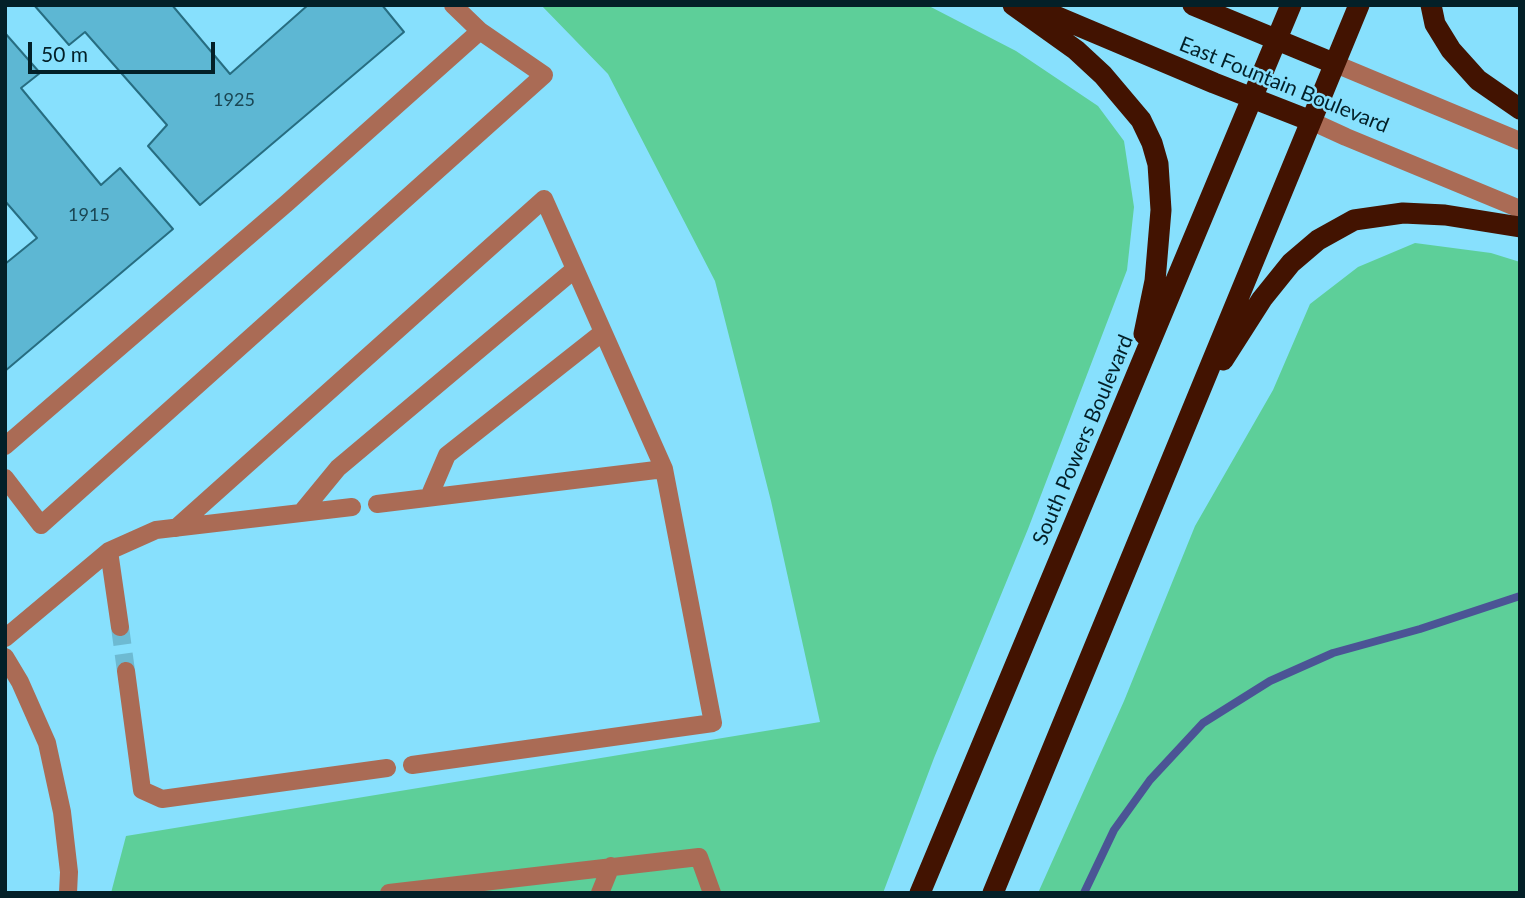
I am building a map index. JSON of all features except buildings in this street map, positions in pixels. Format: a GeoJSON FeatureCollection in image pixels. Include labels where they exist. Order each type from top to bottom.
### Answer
{"type":"FeatureCollection","features":[{"type":"Feature","properties":{"kind":"highway"},"geometry":{"type":"LineString","coordinates":[[1013,5],[1076,50],[1103,75],[1141,120],[1152,143],[1158,164],[1161,210],[1156,281],[1132,387]]}},
{"type":"Feature","properties":{"kind":"highway","name":"East Fountain Boulevard"},"geometry":{"type":"LineString","coordinates":[[1029,5],[1311,121]]}},
{"type":"Feature","properties":{"kind":"highway","name":"East Fountain Boulevard"},"geometry":{"type":"LineString","coordinates":[[1193,5],[1334,63]]}},
{"type":"Feature","properties":{"kind":"highway","name":"South Powers Boulevard"},"geometry":{"type":"LineString","coordinates":[[920,893],[1291,5]]}},
{"type":"Feature","properties":{"kind":"highway"},"geometry":{"type":"LineString","coordinates":[[993,893],[1359,5]]}},
{"type":"Feature","properties":{"kind":"highway"},"geometry":{"type":"LineString","coordinates":[[1431,5],[1435,23],[1451,50],[1478,80],[1520,109]]}},
{"type":"Feature","properties":{"kind":"highway"},"geometry":{"type":"LineString","coordinates":[[1192,410],[1262,299],[1291,263],[1318,240],[1354,220],[1403,213],[1458,217],[1520,227]]}},
{"type":"Feature","properties":{"kind":"street"},"geometry":{"type":"LineString","coordinates":[[5,478],[41,525],[544,75],[480,31],[453,5]]}},
{"type":"Feature","properties":{"kind":"street"},"geometry":{"type":"LineString","coordinates":[[5,446],[287,203],[480,31]]}},
{"type":"Feature","properties":{"kind":"street","name":"East Fountain Boulevard"},"geometry":{"type":"LineString","coordinates":[[1334,63],[1520,141]]}},
{"type":"Feature","properties":{"kind":"street","name":"East Fountain Boulevard"},"geometry":{"type":"LineString","coordinates":[[1311,121],[1520,209]]}},
{"type":"Feature","properties":{"kind":"street"},"geometry":{"type":"LineString","coordinates":[[176,528],[544,199],[664,469],[713,723],[412,765]]}},
{"type":"Feature","properties":{"kind":"street"},"geometry":{"type":"LineString","coordinates":[[300,513],[338,468],[575,269]]}},
{"type":"Feature","properties":{"kind":"street"},"geometry":{"type":"LineString","coordinates":[[429,497],[447,455],[603,332]]}},
{"type":"Feature","properties":{"kind":"street"},"geometry":{"type":"LineString","coordinates":[[377,503],[664,469]]}},
{"type":"Feature","properties":{"kind":"street"},"geometry":{"type":"LineString","coordinates":[[5,638],[109,551],[156,530],[352,507]]}},
{"type":"Feature","properties":{"kind":"street"},"geometry":{"type":"LineString","coordinates":[[109,551],[120,627]]}},
{"type":"Feature","properties":{"kind":"street"},"geometry":{"type":"LineString","coordinates":[[5,657],[20,682],[47,743],[62,812],[69,872],[68,893]]}},
{"type":"Feature","properties":{"kind":"street"},"geometry":{"type":"LineString","coordinates":[[125,671],[142,790],[162,799],[387,768]]}},
{"type":"Feature","properties":{"kind":"street"},"geometry":{"type":"LineString","coordinates":[[389,893],[698,857],[712,893]]}},
{"type":"Feature","properties":{"kind":"street"},"geometry":{"type":"LineString","coordinates":[[600,893],[611,866]]}},
{"type":"Feature","properties":{"kind":"green space"},"geometry":{"type":"Polygon","coordinates":[[[541,5],[927,5],[1016,51],[1098,106],[1124,141],[1134,207],[1127,270],[1028,529],[934,758],[883,893],[111,893],[126,836],[820,722],[771,501],[715,281],[608,74],[541,5]]]}},
{"type":"Feature","properties":{"kind":"green space"},"geometry":{"type":"Polygon","coordinates":[[[1415,243],[1491,253],[1520,262],[1520,893],[1038,893],[1124,701],[1195,526],[1273,390],[1310,304],[1358,267],[1415,243]]]}},
{"type":"Feature","properties":{"kind":"waterway"},"geometry":{"type":"LineString","coordinates":[[1084,893],[1114,830],[1150,780],[1203,723],[1270,681],[1333,653],[1420,629],[1520,596]]}},
{"type":"Feature","properties":{"kind":"tunnel"},"geometry":{"type":"LineString","coordinates":[[120,627],[126,671]]}}]}
